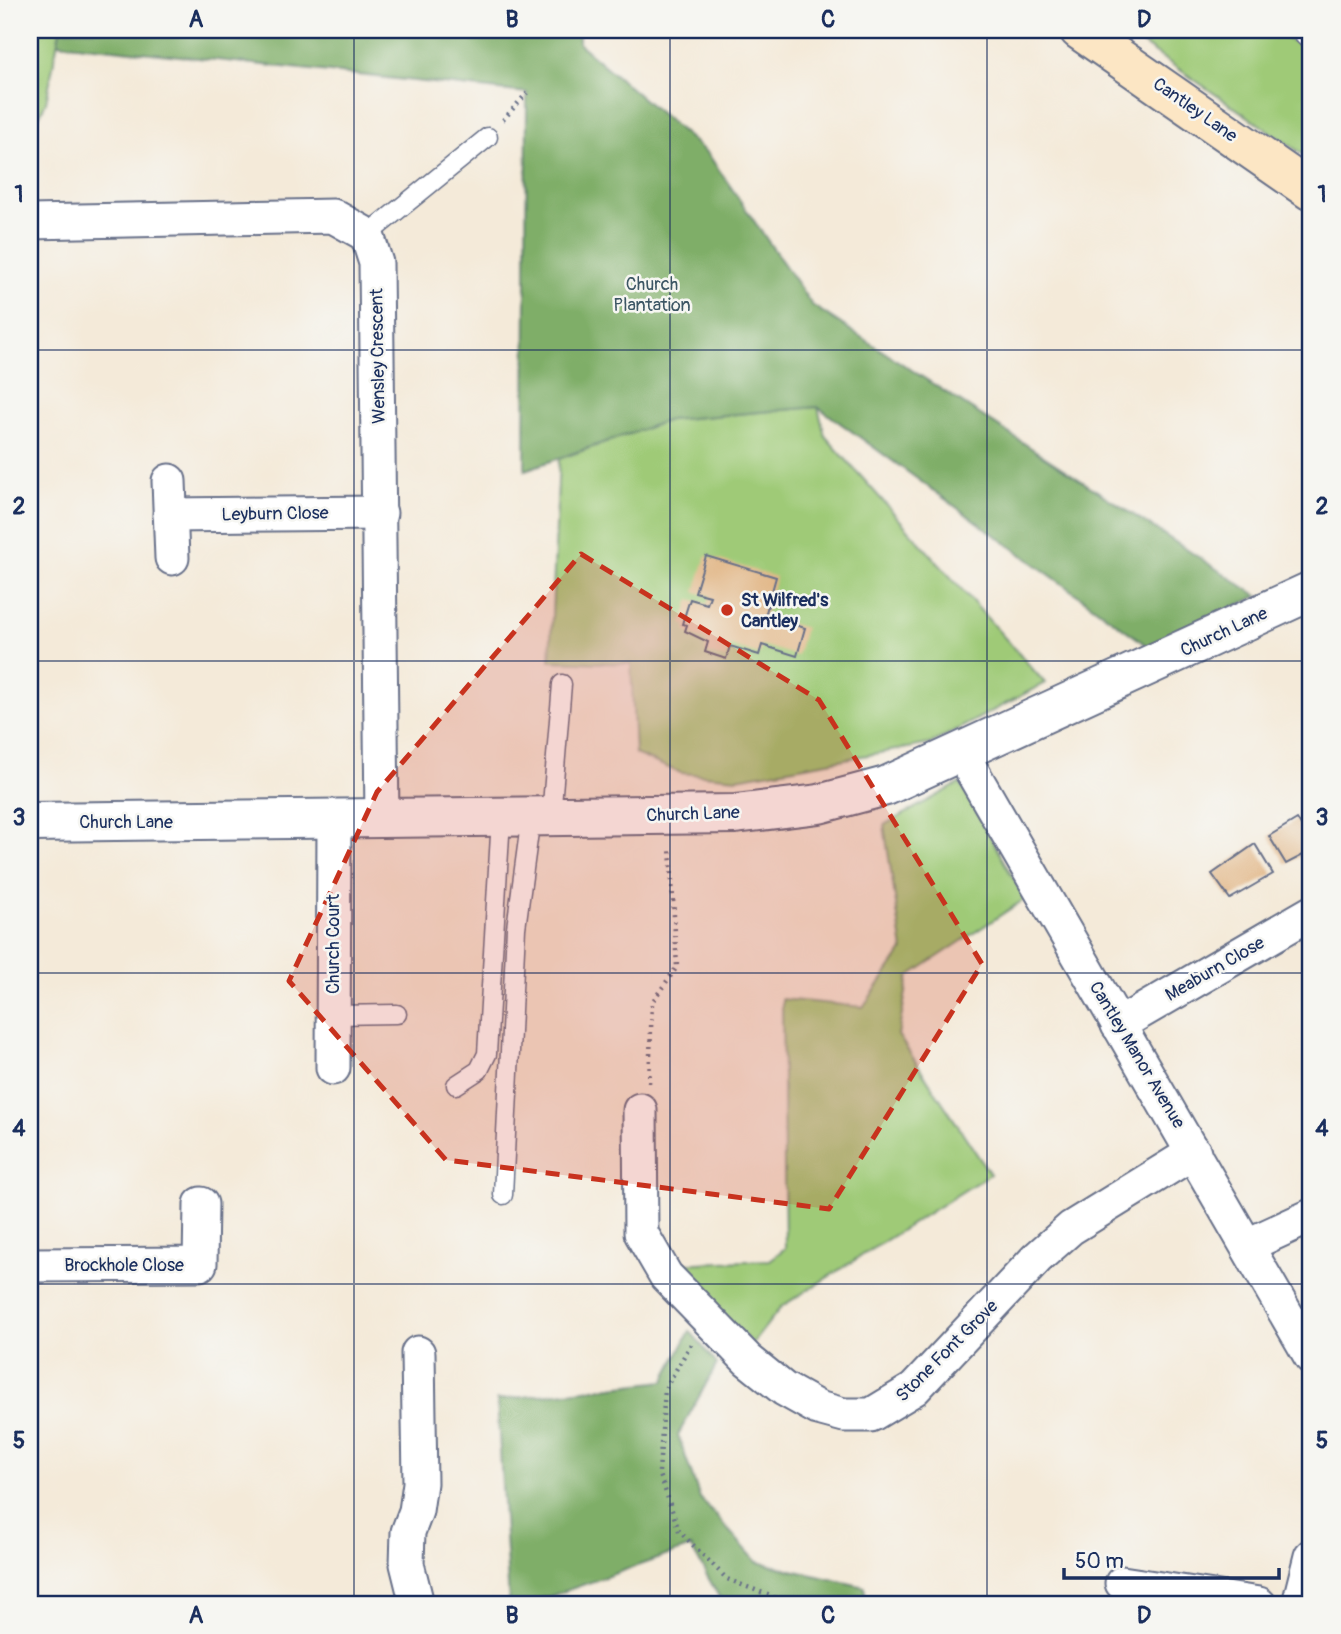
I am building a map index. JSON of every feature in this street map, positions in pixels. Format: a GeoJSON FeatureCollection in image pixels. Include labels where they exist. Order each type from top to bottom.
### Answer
{"type":"FeatureCollection","features":[{"type":"Feature","properties":{"kind":"main road","name":"Cantley Lane"},"geometry":{"type":"LineString","coordinates":[[1079,30],[1311,191]]}},
{"type":"Feature","properties":{"kind":"street"},"geometry":{"type":"LineString","coordinates":[[30,222],[333,216],[367,235]]}},
{"type":"Feature","properties":{"kind":"street","name":"Wensley Crescent"},"geometry":{"type":"LineString","coordinates":[[367,235],[376,263],[382,820]]}},
{"type":"Feature","properties":{"kind":"street"},"geometry":{"type":"LineString","coordinates":[[169,481],[172,558]]}},
{"type":"Feature","properties":{"kind":"street","name":"Leyburn Close"},"geometry":{"type":"LineString","coordinates":[[170,515],[380,513]]}},
{"type":"Feature","properties":{"kind":"street","name":"Church Lane"},"geometry":{"type":"LineString","coordinates":[[30,822],[334,821],[735,814],[818,804],[886,786],[962,754],[1311,591]]}},
{"type":"Feature","properties":{"kind":"street","name":"Cantley Manor Avenue"},"geometry":{"type":"LineString","coordinates":[[962,754],[1311,1357]]}},
{"type":"Feature","properties":{"kind":"street","name":"Church Court"},"geometry":{"type":"LineString","coordinates":[[334,821],[334,1068]]}},
{"type":"Feature","properties":{"kind":"street","name":"Meaburn Close"},"geometry":{"type":"LineString","coordinates":[[1118,1025],[1311,913]]}},
{"type":"Feature","properties":{"kind":"street","name":"Stone Font Grove"},"geometry":{"type":"LineString","coordinates":[[640,1110],[641,1233],[666,1276],[747,1360],[784,1389],[818,1408],[844,1415],[871,1415],[914,1389],[1037,1258],[1071,1228],[1194,1152]]}},
{"type":"Feature","properties":{"kind":"street","name":"Brockhole Close"},"geometry":{"type":"LineString","coordinates":[[30,1265],[200,1264],[201,1204]]}},
{"type":"Feature","properties":{"kind":"street"},"geometry":{"type":"LineString","coordinates":[[1248,1245],[1311,1216]]}},
{"type":"Feature","properties":{"kind":"street"},"geometry":{"type":"LineString","coordinates":[[417,1604],[407,1564],[408,1532],[416,1511],[420,1483],[418,1353]]}},
{"type":"Feature","properties":{"kind":"street"},"geometry":{"type":"LineString","coordinates":[[1299,1604],[1311,1556]]}},
{"type":"Feature","properties":{"kind":"street"},"geometry":{"type":"LineString","coordinates":[[1122,1583],[1259,1604]]}},
{"type":"Feature","properties":{"kind":"lane"},"geometry":{"type":"LineString","coordinates":[[367,235],[488,137]]}},
{"type":"Feature","properties":{"kind":"lane"},"geometry":{"type":"LineString","coordinates":[[456,1085],[479,1070],[487,1054],[527,818],[562,684]]}},
{"type":"Feature","properties":{"kind":"lane"},"geometry":{"type":"LineString","coordinates":[[503,1195],[516,928],[527,818]]}},
{"type":"Feature","properties":{"kind":"lane"},"geometry":{"type":"LineString","coordinates":[[334,1015],[397,1014]]}},
{"type":"Feature","properties":{"kind":"path"},"geometry":{"type":"LineString","coordinates":[[488,137],[527,93]]}},
{"type":"Feature","properties":{"kind":"path"},"geometry":{"type":"LineString","coordinates":[[640,1110],[648,1099],[652,1002],[677,967],[668,815]]}},
{"type":"Feature","properties":{"kind":"path"},"geometry":{"type":"LineString","coordinates":[[706,1319],[665,1389],[659,1472],[679,1531],[727,1579],[791,1604]]}},
{"type":"Feature","properties":{"kind":"highlighted area"},"geometry":{"type":"Polygon","coordinates":[[[581,554],[819,700],[982,964],[829,1209],[446,1160],[289,981],[377,792],[581,554]]]}},
{"type":"Feature","properties":{"kind":"green space"},"geometry":{"type":"Polygon","coordinates":[[[30,30],[60,30],[46,102],[30,135],[30,30]]]}},
{"type":"Feature","properties":{"kind":"green space","name":"Church Plantation"},"geometry":{"type":"Polygon","coordinates":[[[60,30],[579,30],[579,44],[708,154],[812,305],[1258,596],[1148,646],[818,407],[669,420],[525,470],[527,93],[58,43],[60,30]]]}},
{"type":"Feature","properties":{"kind":"green space"},"geometry":{"type":"Polygon","coordinates":[[[1122,30],[1271,30],[1311,51],[1311,156],[1308,158],[1122,30]]]}},
{"type":"Feature","properties":{"kind":"green space"},"geometry":{"type":"Polygon","coordinates":[[[818,407],[825,436],[1045,683],[930,744],[737,778],[681,773],[635,754],[631,664],[550,661],[559,459],[669,420],[818,407]]]}},
{"type":"Feature","properties":{"kind":"green space"},"geometry":{"type":"Polygon","coordinates":[[[960,783],[1025,899],[909,976],[898,1035],[990,1174],[781,1307],[752,1344],[674,1264],[770,1260],[785,1248],[782,999],[863,1007],[903,950],[884,825],[960,783]]]}},
{"type":"Feature","properties":{"kind":"green space"},"geometry":{"type":"Polygon","coordinates":[[[690,1331],[717,1364],[678,1435],[700,1498],[757,1562],[865,1587],[865,1604],[723,1604],[691,1547],[528,1604],[509,1604],[497,1400],[664,1381],[690,1331]]]}},
{"type":"Feature","properties":{"kind":"building","name":"St Wilfred's Cantley"},"geometry":{"type":"Polygon","coordinates":[[[706,556],[776,577],[765,616],[805,628],[797,656],[762,645],[759,655],[730,646],[726,659],[705,652],[708,642],[685,631],[687,625],[682,624],[690,599],[707,604],[710,596],[695,592],[706,556]]]}},
{"type":"Feature","properties":{"kind":"building"},"geometry":{"type":"Polygon","coordinates":[[[1297,819],[1311,842],[1311,851],[1286,864],[1269,836],[1297,819]]]}},
{"type":"Feature","properties":{"kind":"building"},"geometry":{"type":"Polygon","coordinates":[[[1255,844],[1273,874],[1230,899],[1212,874],[1255,844]]]}},
{"type":"Feature","properties":{"kind":"place","name":"St Wilfred's Cantley"},"geometry":{"type":"Point","coordinates":[727,610]}}]}
